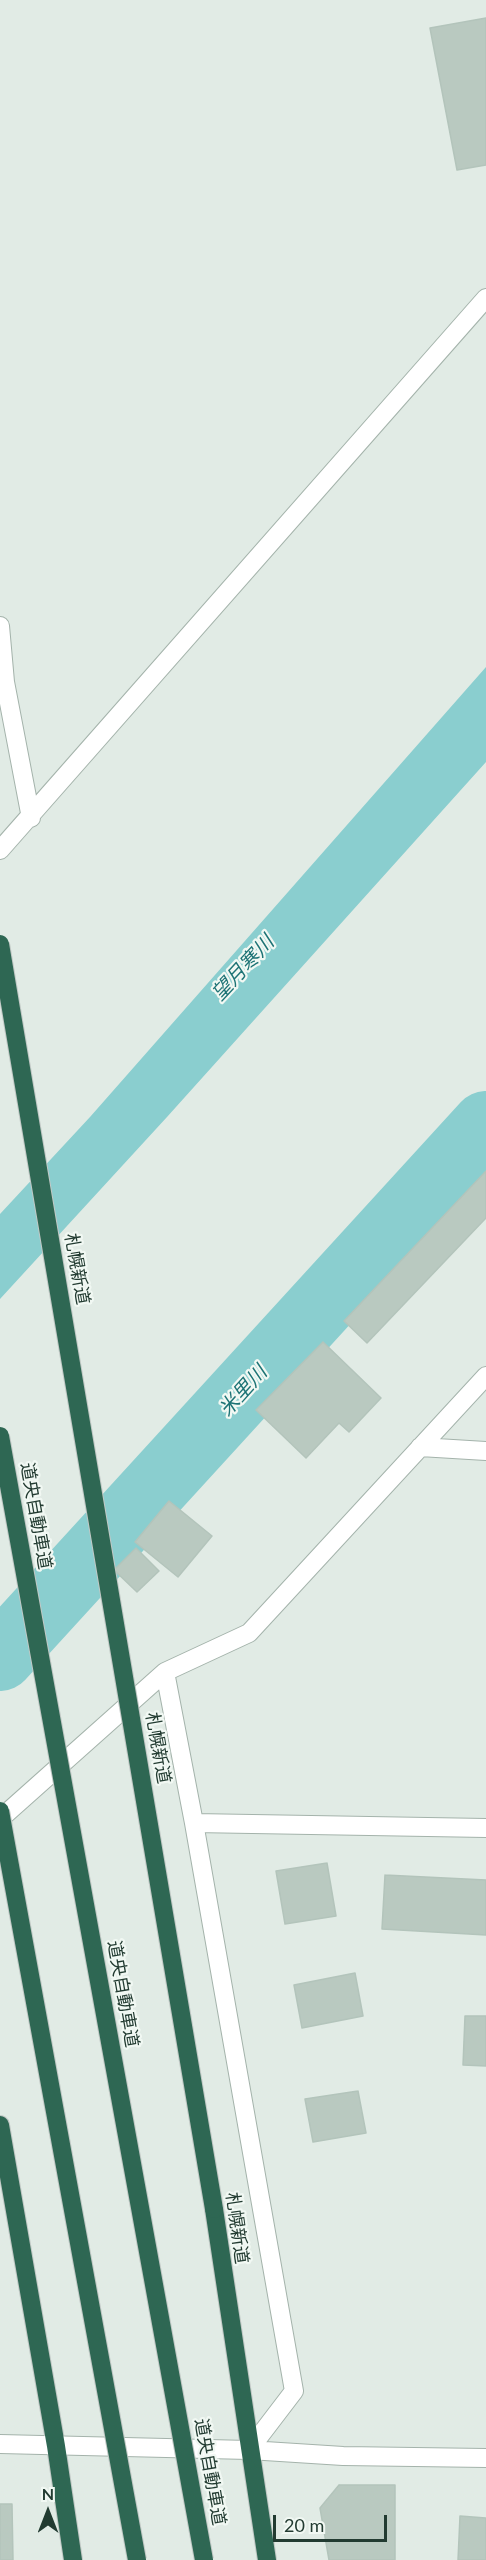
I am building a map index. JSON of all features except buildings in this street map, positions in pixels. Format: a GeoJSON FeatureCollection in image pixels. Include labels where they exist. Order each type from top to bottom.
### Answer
{"type":"FeatureCollection","features":[{"type":"Feature","properties":{"kind":"highway","name":"札幌新道"},"geometry":{"type":"LineString","coordinates":[[0,944],[214,2209],[267,2560]]}},
{"type":"Feature","properties":{"kind":"highway","name":"道央自動車道"},"geometry":{"type":"LineString","coordinates":[[0,1436],[204,2560]]}},
{"type":"Feature","properties":{"kind":"highway"},"geometry":{"type":"LineString","coordinates":[[0,1811],[136,2560]]}},
{"type":"Feature","properties":{"kind":"highway"},"geometry":{"type":"LineString","coordinates":[[0,2126],[74,2560]]}},
{"type":"Feature","properties":{"kind":"street"},"geometry":{"type":"LineString","coordinates":[[0,850],[31,818],[486,298]]}},
{"type":"Feature","properties":{"kind":"street"},"geometry":{"type":"LineString","coordinates":[[0,626],[5,682],[31,818]]}},
{"type":"Feature","properties":{"kind":"street"},"geometry":{"type":"LineString","coordinates":[[0,1819],[165,1672],[249,1633],[486,1376]]}},
{"type":"Feature","properties":{"kind":"street"},"geometry":{"type":"LineString","coordinates":[[420,1448],[486,1450]]}},
{"type":"Feature","properties":{"kind":"street"},"geometry":{"type":"LineString","coordinates":[[165,1672],[194,1823],[294,2391],[249,2450]]}},
{"type":"Feature","properties":{"kind":"street"},"geometry":{"type":"LineString","coordinates":[[194,1823],[486,1828]]}},
{"type":"Feature","properties":{"kind":"street"},"geometry":{"type":"LineString","coordinates":[[0,2444],[249,2450],[342,2456],[486,2458]]}},
{"type":"Feature","properties":{"kind":"water","name":"望月寒川"},"geometry":{"type":"Polygon","coordinates":[[[486,667],[486,762],[0,1299],[0,1214],[90,1117],[486,667]]]}},
{"type":"Feature","properties":{"kind":"waterway","name":"米里川"},"geometry":{"type":"LineString","coordinates":[[0,1657],[486,1125]]}}]}
